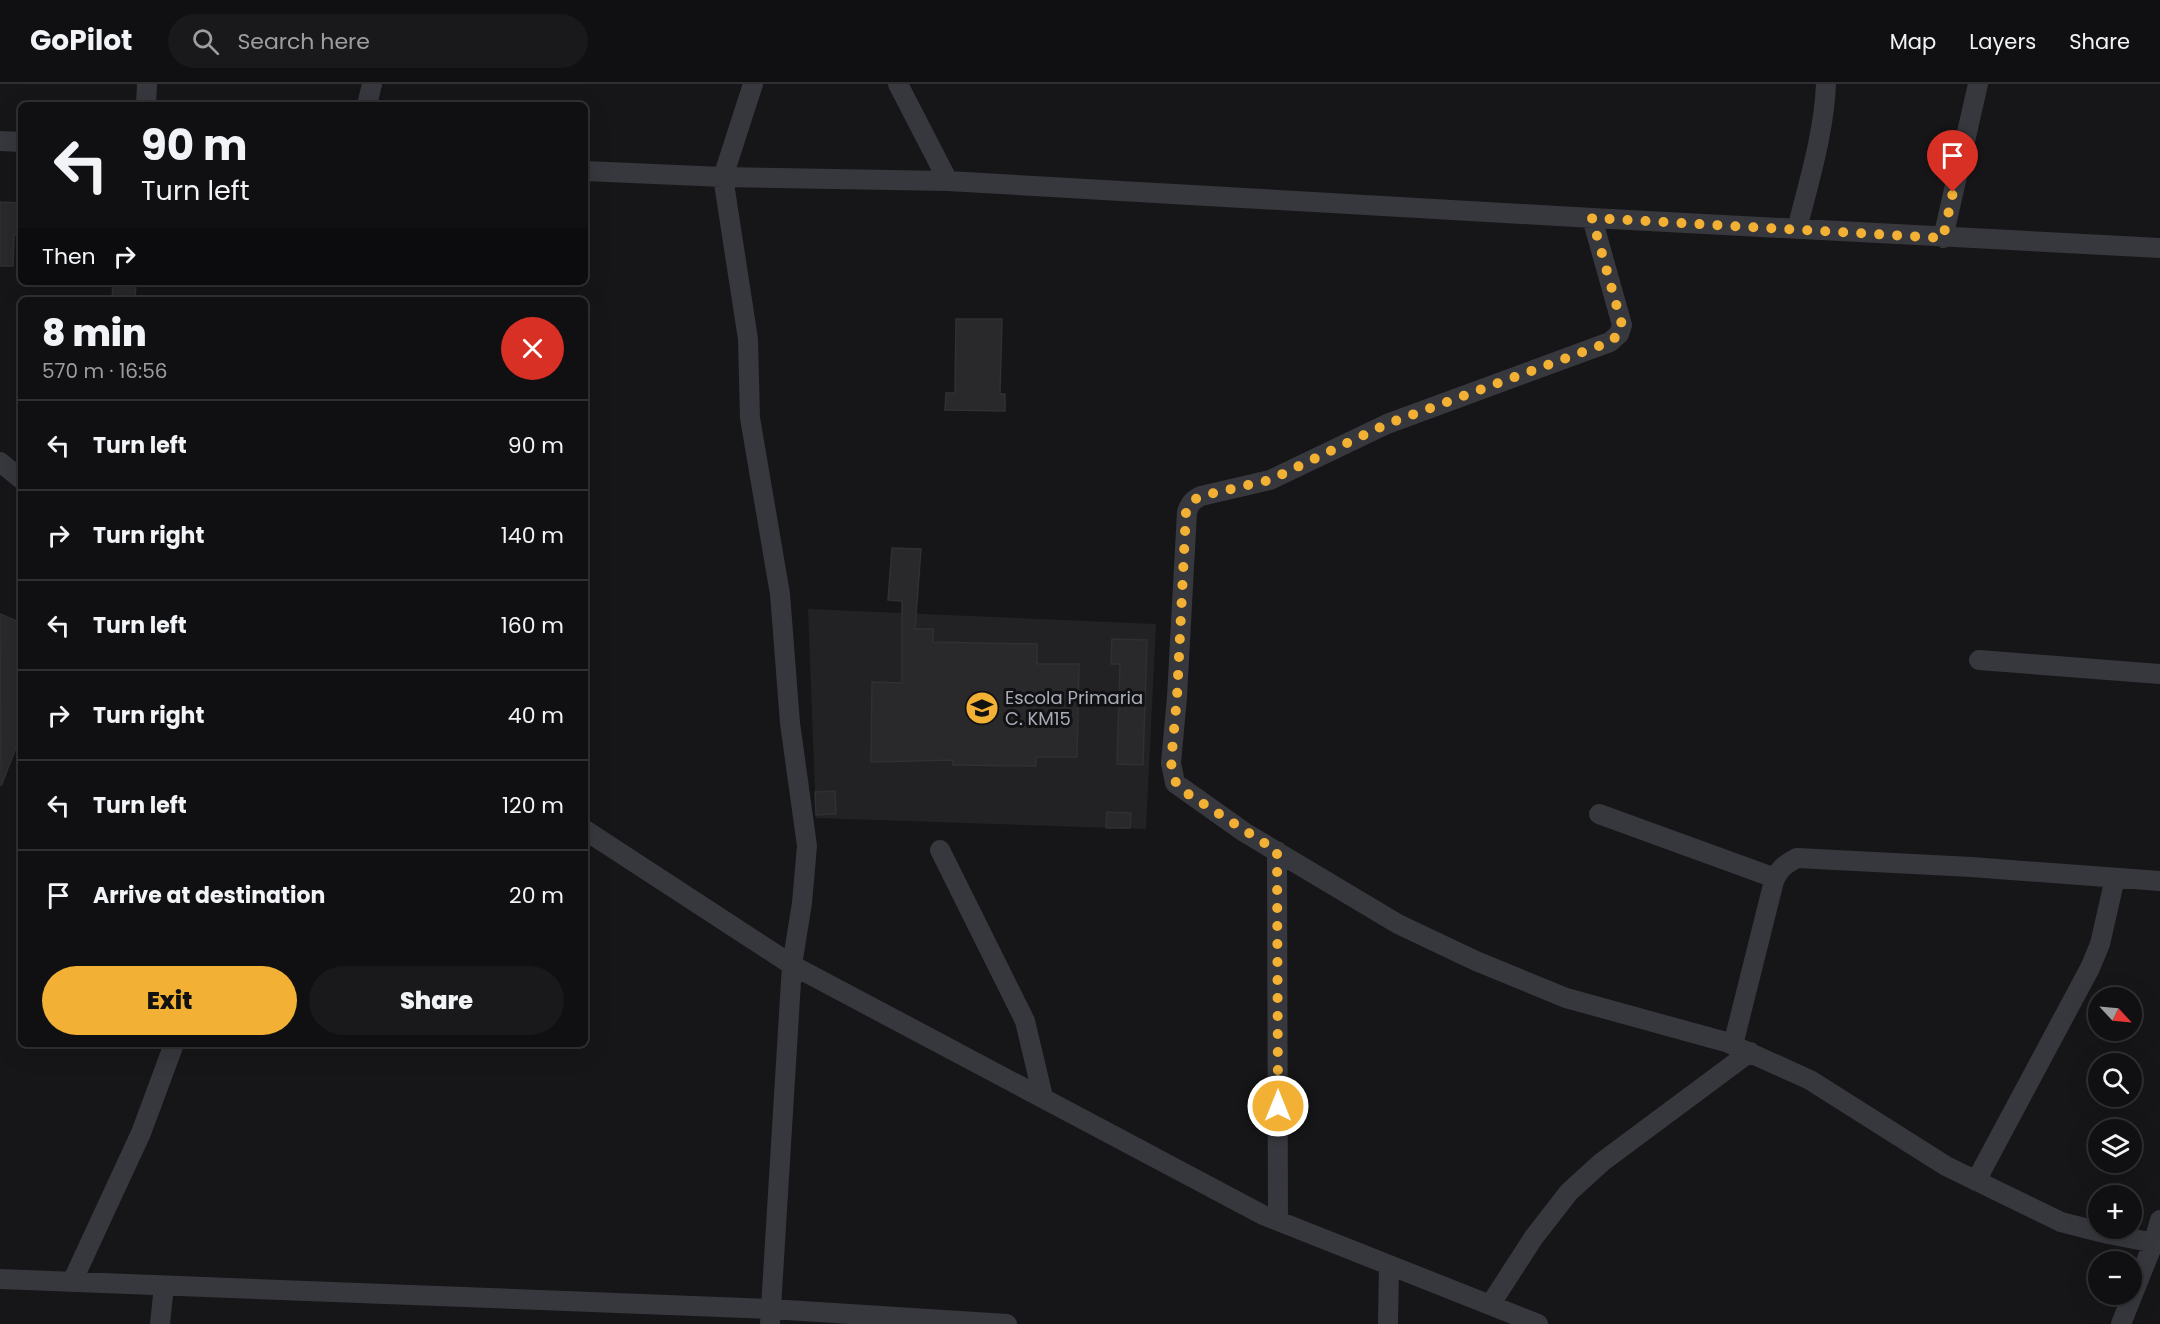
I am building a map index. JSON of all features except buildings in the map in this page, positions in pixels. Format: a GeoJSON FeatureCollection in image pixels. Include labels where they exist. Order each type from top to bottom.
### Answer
{"type":"FeatureCollection","features":[{"type":"Feature","properties":{"kind":"street"},"geometry":{"type":"LineString","coordinates":[[146,102],[147,84]]}},
{"type":"Feature","properties":{"kind":"street"},"geometry":{"type":"LineString","coordinates":[[368,102],[372,84]]}},
{"type":"Feature","properties":{"kind":"street"},"geometry":{"type":"LineString","coordinates":[[753,84],[723,177],[748,339],[750,418],[780,594],[790,723],[807,846],[802,903],[792,965],[771,1316]]}},
{"type":"Feature","properties":{"kind":"street"},"geometry":{"type":"LineString","coordinates":[[898,84],[948,181]]}},
{"type":"Feature","properties":{"kind":"street"},"geometry":{"type":"LineString","coordinates":[[1797,229],[1815,161],[1825,105],[1826,84]]}},
{"type":"Feature","properties":{"kind":"street"},"geometry":{"type":"LineString","coordinates":[[1943,238],[1978,84]]}},
{"type":"Feature","properties":{"kind":"street"},"geometry":{"type":"LineString","coordinates":[[0,141],[18,142]]}},
{"type":"Feature","properties":{"kind":"street"},"geometry":{"type":"LineString","coordinates":[[588,171],[723,177],[948,181],[1943,238],[2160,248]]}},
{"type":"Feature","properties":{"kind":"street"},"geometry":{"type":"LineString","coordinates":[[1592,218],[1622,325],[1619,334],[1610,342],[1387,424],[1270,480],[1201,496],[1189,505],[1186,512],[1177,697],[1171,763],[1176,783],[1216,813],[1398,924],[1486,965],[1566,998],[1741,1048],[1810,1080],[1947,1166],[2061,1222],[2156,1244]]}},
{"type":"Feature","properties":{"kind":"street"},"geometry":{"type":"LineString","coordinates":[[0,462],[18,477]]}},
{"type":"Feature","properties":{"kind":"street"},"geometry":{"type":"LineString","coordinates":[[1979,660],[2160,674]]}},
{"type":"Feature","properties":{"kind":"street"},"geometry":{"type":"LineString","coordinates":[[1599,814],[1775,878]]}},
{"type":"Feature","properties":{"kind":"street"},"geometry":{"type":"LineString","coordinates":[[588,832],[792,965],[1263,1215],[1538,1324]]}},
{"type":"Feature","properties":{"kind":"street"},"geometry":{"type":"LineString","coordinates":[[940,850],[1025,1021],[1043,1097]]}},
{"type":"Feature","properties":{"kind":"street"},"geometry":{"type":"LineString","coordinates":[[1277,851],[1278,1221]]}},
{"type":"Feature","properties":{"kind":"street"},"geometry":{"type":"LineString","coordinates":[[1490,1305],[1534,1237],[1569,1192],[1602,1162],[1741,1048],[1775,878],[1785,864],[1797,858],[1971,867],[2160,881]]}},
{"type":"Feature","properties":{"kind":"street"},"geometry":{"type":"LineString","coordinates":[[1976,1181],[2093,960],[2100,944],[2115,878]]}},
{"type":"Feature","properties":{"kind":"street"},"geometry":{"type":"LineString","coordinates":[[72,1282],[141,1133],[173,1047]]}},
{"type":"Feature","properties":{"kind":"street"},"geometry":{"type":"LineString","coordinates":[[2121,1324],[2156,1244],[2160,1220]]}},
{"type":"Feature","properties":{"kind":"street"},"geometry":{"type":"LineString","coordinates":[[1388,1324],[1389,1266]]}},
{"type":"Feature","properties":{"kind":"street"},"geometry":{"type":"LineString","coordinates":[[0,1279],[771,1316],[1007,1324]]}},
{"type":"Feature","properties":{"kind":"street"},"geometry":{"type":"LineString","coordinates":[[160,1324],[164,1286]]}},
{"type":"Feature","properties":{"kind":"shaded area","name":"Escola Primaria C. KM15"},"geometry":{"type":"Polygon","coordinates":[[[808,609],[1156,624],[1146,829],[816,818],[808,609]]]}},
{"type":"Feature","properties":{"kind":"place","name":"Escola Primaria C. KM15"},"geometry":{"type":"Point","coordinates":[982,708]}},
{"type":"Feature","properties":{"kind":"route"},"geometry":{"type":"LineString","coordinates":[[1278,1106],[1277,851],[1188,794],[1176,783],[1171,763],[1177,697],[1186,512],[1189,505],[1201,496],[1270,480],[1387,424],[1610,342],[1619,334],[1622,325],[1592,218],[1943,238],[1953,192]]}}]}
